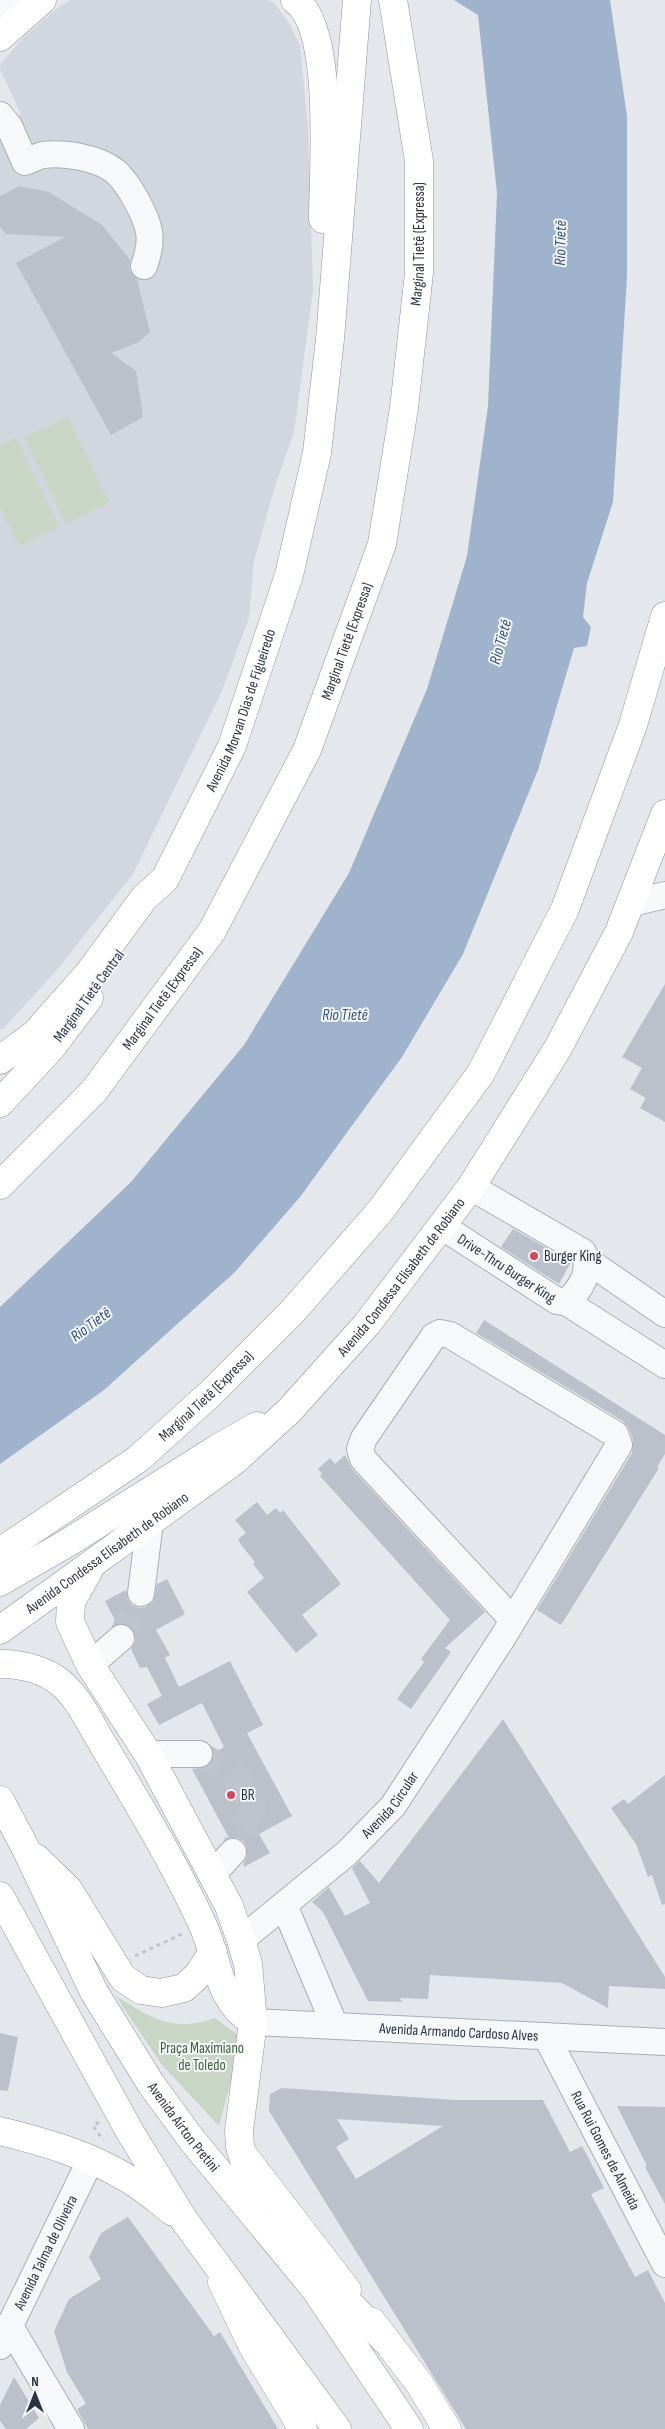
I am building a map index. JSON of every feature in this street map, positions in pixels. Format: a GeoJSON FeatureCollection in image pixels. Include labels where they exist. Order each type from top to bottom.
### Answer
{"type":"FeatureCollection","features":[{"type":"Feature","properties":{"kind":"main road"},"geometry":{"type":"LineString","coordinates":[[0,37],[42,0]]}},
{"type":"Feature","properties":{"kind":"main road"},"geometry":{"type":"LineString","coordinates":[[295,0],[311,20],[320,52],[323,93],[323,236],[334,289]]}},
{"type":"Feature","properties":{"kind":"main road","name":"Avenida Morvan Dias de Figueiredo"},"geometry":{"type":"LineString","coordinates":[[0,1060],[35,1034],[89,974],[144,898],[166,879],[232,746],[289,575],[317,453],[334,289],[356,0]]}},
{"type":"Feature","properties":{"kind":"main road","name":"Marginal Tietê (Expressa)"},"geometry":{"type":"LineString","coordinates":[[0,1185],[94,1090],[212,932],[307,750],[382,544],[404,408],[419,273],[419,161],[393,0]]}},
{"type":"Feature","properties":{"kind":"main road","name":"Marginal Tietê (Expressa)"},"geometry":{"type":"LineString","coordinates":[[0,1552],[138,1459],[210,1394],[293,1311],[381,1210],[482,1073],[565,909],[633,725],[665,616]]}},
{"type":"Feature","properties":{"kind":"main road","name":"Avenida Condessa Elisabeth de Robiano"},"geometry":{"type":"LineString","coordinates":[[0,1630],[233,1462],[289,1411],[367,1324],[443,1227],[471,1187],[558,1048],[632,903],[665,814]]}},
{"type":"Feature","properties":{"kind":"main road","name":"Marginal Tietê Central"},"geometry":{"type":"LineString","coordinates":[[0,1103],[51,1048],[116,963],[166,879]]}},
{"type":"Feature","properties":{"kind":"main road"},"geometry":{"type":"LineString","coordinates":[[0,1582],[69,1542],[244,1432],[289,1411]]}},
{"type":"Feature","properties":{"kind":"main road"},"geometry":{"type":"LineString","coordinates":[[93,1563],[71,1602],[70,1622],[90,1665],[148,1754],[229,1906],[242,1940],[248,1964],[253,2022],[238,2130],[240,2147],[256,2198],[254,2214]]}},
{"type":"Feature","properties":{"kind":"main road"},"geometry":{"type":"LineString","coordinates":[[0,1664],[30,1668],[55,1678],[74,1697],[166,1853],[202,1922],[229,2000],[238,2014],[253,2022]]}},
{"type":"Feature","properties":{"kind":"main road","name":"Avenida Aírton Pretini"},"geometry":{"type":"LineString","coordinates":[[0,1800],[26,1849],[99,2001],[152,2084],[192,2140],[314,2288],[409,2429]]}},
{"type":"Feature","properties":{"kind":"main road"},"geometry":{"type":"LineString","coordinates":[[26,1849],[68,1889],[122,1978],[141,1990],[161,1993],[184,1988],[198,1975],[213,1952]]}},
{"type":"Feature","properties":{"kind":"main road"},"geometry":{"type":"LineString","coordinates":[[0,1896],[130,2132],[184,2220],[337,2429]]}},
{"type":"Feature","properties":{"kind":"main road"},"geometry":{"type":"LineString","coordinates":[[0,2130],[48,2143],[91,2159],[130,2180],[184,2220]]}},
{"type":"Feature","properties":{"kind":"main road","name":"Avenida Aírton Pretini"},"geometry":{"type":"LineString","coordinates":[[244,2156],[420,2383],[447,2429]]}},
{"type":"Feature","properties":{"kind":"main road"},"geometry":{"type":"LineString","coordinates":[[210,2256],[253,2347],[303,2429]]}},
{"type":"Feature","properties":{"kind":"main road"},"geometry":{"type":"LineString","coordinates":[[301,2273],[320,2274],[386,2341]]}},
{"type":"Feature","properties":{"kind":"street"},"geometry":{"type":"LineString","coordinates":[[0,18],[8,0]]}},
{"type":"Feature","properties":{"kind":"street"},"geometry":{"type":"LineString","coordinates":[[0,116],[9,126],[25,162],[42,155],[65,156],[90,159],[116,172],[137,201],[149,232],[149,250],[144,266]]}},
{"type":"Feature","properties":{"kind":"street"},"geometry":{"type":"LineString","coordinates":[[632,903],[665,894]]}},
{"type":"Feature","properties":{"kind":"street"},"geometry":{"type":"LineString","coordinates":[[471,1187],[583,1252],[588,1260],[665,1314]]}},
{"type":"Feature","properties":{"kind":"street","name":"Drive-Thru Burger King"},"geometry":{"type":"LineString","coordinates":[[443,1227],[558,1301],[566,1302],[572,1297],[588,1271],[588,1260]]}},
{"type":"Feature","properties":{"kind":"street"},"geometry":{"type":"LineString","coordinates":[[566,1302],[665,1365]]}},
{"type":"Feature","properties":{"kind":"street","name":"Avenida Circular"},"geometry":{"type":"LineString","coordinates":[[242,1940],[347,1853],[393,1806],[508,1629],[619,1446],[615,1434],[450,1335],[440,1333],[434,1336],[418,1359],[364,1438],[360,1449],[363,1459],[508,1629]]}},
{"type":"Feature","properties":{"kind":"street"},"geometry":{"type":"LineString","coordinates":[[141,1593],[150,1522]]}},
{"type":"Feature","properties":{"kind":"street"},"geometry":{"type":"LineString","coordinates":[[90,1665],[121,1638]]}},
{"type":"Feature","properties":{"kind":"street"},"geometry":{"type":"LineString","coordinates":[[148,1754],[200,1754]]}},
{"type":"Feature","properties":{"kind":"street"},"geometry":{"type":"LineString","coordinates":[[212,1875],[232,1852]]}},
{"type":"Feature","properties":{"kind":"street"},"geometry":{"type":"LineString","coordinates":[[284,1904],[335,2026]]}},
{"type":"Feature","properties":{"kind":"street","name":"Avenida Armando Cardoso Alves"},"geometry":{"type":"LineString","coordinates":[[253,2022],[665,2042]]}},
{"type":"Feature","properties":{"kind":"street","name":"Rua Rui Gomes de Almeida"},"geometry":{"type":"LineString","coordinates":[[546,2036],[665,2264]]}},
{"type":"Feature","properties":{"kind":"street","name":"Avenida Talma de Oliveira"},"geometry":{"type":"LineString","coordinates":[[5,2336],[91,2159]]}},
{"type":"Feature","properties":{"kind":"street"},"geometry":{"type":"LineString","coordinates":[[5,2336],[71,2429]]}},
{"type":"Feature","properties":{"kind":"path"},"geometry":{"type":"LineString","coordinates":[[115,1965],[187,1931]]}},
{"type":"Feature","properties":{"kind":"shaded area"},"geometry":{"type":"Polygon","coordinates":[[[70,0],[268,0],[275,4],[289,23],[300,45],[308,129],[313,290],[294,432],[275,486],[254,561],[249,618],[221,693],[133,874],[56,971],[2,1030],[0,1028],[0,124],[21,114],[0,69],[0,64],[24,37],[60,6],[70,0]]]}},
{"type":"Feature","properties":{"kind":"green space"},"geometry":{"type":"Polygon","coordinates":[[[68,417],[109,502],[66,524],[24,437],[68,417]]]}},
{"type":"Feature","properties":{"kind":"green space"},"geometry":{"type":"Polygon","coordinates":[[[16,438],[59,527],[19,546],[0,507],[0,445],[16,438]]]}},
{"type":"Feature","properties":{"kind":"green space","name":"Praça Maximiano de Toledo"},"geometry":{"type":"Polygon","coordinates":[[[115,1995],[139,2010],[162,2021],[187,2024],[215,2018],[242,2038],[219,2126],[162,2065],[115,1995]]]}},
{"type":"Feature","properties":{"kind":"water","name":"Rio Tietê"},"geometry":{"type":"Polygon","coordinates":[[[454,0],[610,0],[627,116],[627,277],[613,502],[587,583],[583,617],[591,627],[587,646],[574,648],[538,770],[463,954],[402,1057],[300,1197],[235,1272],[104,1390],[0,1464],[0,1307],[131,1182],[244,1045],[349,873],[427,689],[467,556],[488,406],[497,193],[478,15],[454,0]]]}},
{"type":"Feature","properties":{"kind":"building"},"geometry":{"type":"Polygon","coordinates":[[[19,186],[49,192],[102,225],[130,260],[129,269],[137,279],[150,332],[139,342],[111,353],[136,371],[143,417],[111,435],[16,263],[65,237],[6,234],[0,227],[0,196],[19,186]]]}},
{"type":"Feature","properties":{"kind":"building"},"geometry":{"type":"Polygon","coordinates":[[[665,984],[665,1122],[640,1108],[646,1098],[630,1089],[642,1068],[622,1057],[665,984]]]}},
{"type":"Feature","properties":{"kind":"building","name":"Burger King"},"geometry":{"type":"Polygon","coordinates":[[[513,1229],[571,1262],[559,1284],[501,1247],[513,1229]]]}},
{"type":"Feature","properties":{"kind":"building"},"geometry":{"type":"Polygon","coordinates":[[[484,1320],[665,1435],[665,1454],[657,1467],[659,1468],[561,1625],[537,1610],[632,1453],[633,1440],[629,1429],[623,1421],[476,1333],[484,1320]]]}},
{"type":"Feature","properties":{"kind":"building"},"geometry":{"type":"Polygon","coordinates":[[[345,1455],[352,1469],[485,1612],[445,1648],[451,1652],[411,1709],[397,1699],[424,1662],[421,1659],[450,1620],[320,1476],[322,1474],[318,1469],[330,1458],[335,1464],[345,1455]]]}},
{"type":"Feature","properties":{"kind":"building"},"geometry":{"type":"Polygon","coordinates":[[[257,1502],[267,1515],[276,1508],[280,1513],[283,1510],[341,1584],[302,1615],[318,1635],[296,1653],[247,1592],[264,1578],[238,1539],[246,1533],[235,1520],[257,1502]]]}},
{"type":"Feature","properties":{"kind":"building"},"geometry":{"type":"Polygon","coordinates":[[[167,1579],[185,1614],[156,1630],[170,1655],[165,1658],[179,1687],[230,1661],[263,1725],[247,1733],[292,1816],[259,1834],[270,1853],[244,1867],[247,1847],[243,1841],[237,1838],[229,1838],[192,1769],[207,1767],[212,1761],[214,1753],[224,1747],[202,1703],[159,1725],[147,1704],[162,1696],[147,1667],[140,1668],[131,1649],[136,1635],[133,1629],[126,1624],[117,1624],[105,1601],[126,1590],[127,1598],[132,1605],[139,1608],[146,1607],[153,1602],[157,1584],[167,1579]]]}},
{"type":"Feature","properties":{"kind":"building"},"geometry":{"type":"Polygon","coordinates":[[[503,1719],[665,1977],[665,1989],[609,1986],[608,2008],[562,1983],[430,1975],[428,1999],[400,1998],[402,2002],[368,2001],[323,1912],[312,1902],[329,1887],[345,1916],[370,1903],[352,1868],[360,1861],[379,1883],[503,1719]]]}},
{"type":"Feature","properties":{"kind":"building"},"geometry":{"type":"Polygon","coordinates":[[[665,1775],[665,1904],[662,1905],[652,1875],[648,1877],[636,1844],[611,1808],[624,1799],[628,1804],[665,1775]]]}},
{"type":"Feature","properties":{"kind":"building"},"geometry":{"type":"Polygon","coordinates":[[[0,2033],[18,2037],[8,2091],[0,2090],[0,2033]]]}},
{"type":"Feature","properties":{"kind":"building"},"geometry":{"type":"Polygon","coordinates":[[[282,2088],[455,2100],[543,2100],[570,2152],[582,2146],[588,2157],[604,2188],[591,2194],[635,2277],[648,2270],[665,2303],[665,2429],[466,2429],[269,2111],[270,2094],[282,2088]],[[337,2119],[349,2139],[336,2147],[356,2179],[443,2126],[337,2119]]]}},
{"type":"Feature","properties":{"kind":"building"},"geometry":{"type":"Polygon","coordinates":[[[617,2106],[665,2107],[665,2204],[645,2167],[647,2166],[617,2106]]]}},
{"type":"Feature","properties":{"kind":"building"},"geometry":{"type":"Polygon","coordinates":[[[128,2217],[214,2336],[220,2332],[278,2429],[88,2429],[77,2409],[86,2404],[67,2372],[54,2331],[69,2299],[101,2279],[89,2257],[101,2233],[128,2217]]]}},
{"type":"Feature","properties":{"kind":"building"},"geometry":{"type":"Polygon","coordinates":[[[14,2377],[39,2418],[26,2429],[6,2429],[0,2421],[0,2405],[14,2377]]]}},
{"type":"Feature","properties":{"kind":"tunnel"},"geometry":{"type":"LineString","coordinates":[[121,1638],[141,1593]]}},
{"type":"Feature","properties":{"kind":"tunnel"},"geometry":{"type":"LineString","coordinates":[[199,1754],[235,1774],[253,1808],[233,1852]]}},
{"type":"Feature","properties":{"kind":"place","name":"Burger King"},"geometry":{"type":"Point","coordinates":[534,1256]}},
{"type":"Feature","properties":{"kind":"place","name":"BR"},"geometry":{"type":"Point","coordinates":[231,1795]}}]}
